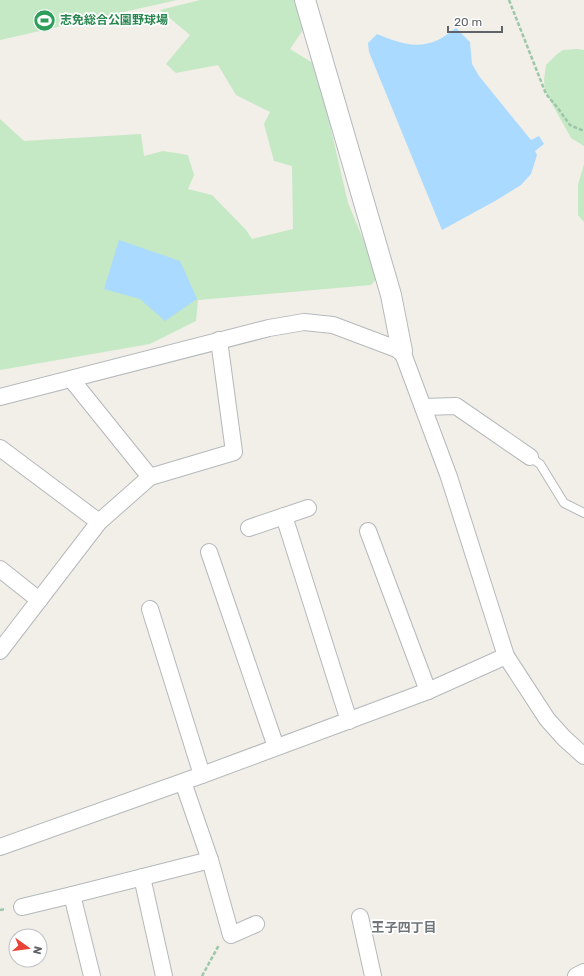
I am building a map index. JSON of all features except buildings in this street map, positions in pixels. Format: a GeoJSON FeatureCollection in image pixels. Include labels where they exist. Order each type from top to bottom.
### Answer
{"type":"FeatureCollection","features":[{"type":"Feature","properties":{"kind":"street"},"geometry":{"type":"LineString","coordinates":[[305,0],[391,295],[402,351],[449,478],[506,656],[547,719],[564,738],[584,756]]}},
{"type":"Feature","properties":{"kind":"street"},"geometry":{"type":"LineString","coordinates":[[0,397],[219,340],[269,328],[304,322],[333,325],[402,351]]}},
{"type":"Feature","properties":{"kind":"street"},"geometry":{"type":"LineString","coordinates":[[0,651],[100,522],[150,477],[234,452],[219,340]]}},
{"type":"Feature","properties":{"kind":"street"},"geometry":{"type":"LineString","coordinates":[[71,379],[150,477]]}},
{"type":"Feature","properties":{"kind":"street"},"geometry":{"type":"LineString","coordinates":[[423,406],[456,406],[530,457]]}},
{"type":"Feature","properties":{"kind":"street"},"geometry":{"type":"LineString","coordinates":[[0,448],[100,522]]}},
{"type":"Feature","properties":{"kind":"street"},"geometry":{"type":"LineString","coordinates":[[249,528],[308,508]]}},
{"type":"Feature","properties":{"kind":"street"},"geometry":{"type":"LineString","coordinates":[[284,516],[349,720]]}},
{"type":"Feature","properties":{"kind":"street"},"geometry":{"type":"LineString","coordinates":[[368,531],[428,691]]}},
{"type":"Feature","properties":{"kind":"street"},"geometry":{"type":"LineString","coordinates":[[209,552],[276,747]]}},
{"type":"Feature","properties":{"kind":"street"},"geometry":{"type":"LineString","coordinates":[[0,569],[40,600]]}},
{"type":"Feature","properties":{"kind":"street"},"geometry":{"type":"LineString","coordinates":[[150,609],[202,775]]}},
{"type":"Feature","properties":{"kind":"street"},"geometry":{"type":"LineString","coordinates":[[0,847],[183,782],[428,691],[506,656]]}},
{"type":"Feature","properties":{"kind":"street"},"geometry":{"type":"LineString","coordinates":[[183,782],[210,860],[231,935],[256,924]]}},
{"type":"Feature","properties":{"kind":"street"},"geometry":{"type":"LineString","coordinates":[[22,907],[72,896],[210,860]]}},
{"type":"Feature","properties":{"kind":"street"},"geometry":{"type":"LineString","coordinates":[[142,877],[164,976]]}},
{"type":"Feature","properties":{"kind":"street"},"geometry":{"type":"LineString","coordinates":[[72,896],[92,976]]}},
{"type":"Feature","properties":{"kind":"street"},"geometry":{"type":"LineString","coordinates":[[360,917],[373,976]]}},
{"type":"Feature","properties":{"kind":"street"},"geometry":{"type":"LineString","coordinates":[[576,976],[584,972]]}},
{"type":"Feature","properties":{"kind":"lane"},"geometry":{"type":"LineString","coordinates":[[530,457],[540,464],[564,503],[584,513]]}},
{"type":"Feature","properties":{"kind":"path"},"geometry":{"type":"LineString","coordinates":[[509,0],[546,94],[570,125],[584,131]]}},
{"type":"Feature","properties":{"kind":"path"},"geometry":{"type":"LineString","coordinates":[[202,976],[223,936],[230,930]]}},
{"type":"Feature","properties":{"kind":"green space","name":"志免総合公園野球場"},"geometry":{"type":"Polygon","coordinates":[[[0,0],[177,0],[0,40],[0,0]]]}},
{"type":"Feature","properties":{"kind":"green space"},"geometry":{"type":"Polygon","coordinates":[[[200,0],[296,0],[305,27],[290,49],[316,65],[348,203],[365,244],[390,264],[371,285],[198,300],[196,321],[150,344],[0,370],[0,119],[24,141],[141,134],[144,156],[163,151],[188,155],[194,175],[188,189],[212,195],[246,230],[252,239],[293,229],[292,166],[274,161],[264,124],[270,112],[236,95],[218,65],[176,73],[166,64],[190,35],[160,10],[200,0]]]}},
{"type":"Feature","properties":{"kind":"green space"},"geometry":{"type":"Polygon","coordinates":[[[563,50],[584,50],[584,146],[571,138],[545,91],[544,80],[546,65],[556,55],[563,50]]]}},
{"type":"Feature","properties":{"kind":"green space"},"geometry":{"type":"Polygon","coordinates":[[[584,164],[584,222],[578,215],[578,185],[584,164]]]}},
{"type":"Feature","properties":{"kind":"water"},"geometry":{"type":"Polygon","coordinates":[[[456,28],[470,42],[472,64],[479,76],[531,140],[539,136],[544,144],[535,151],[537,155],[531,174],[521,185],[442,230],[369,52],[368,43],[377,34],[407,44],[414,45],[430,43],[445,36],[456,28]]]}},
{"type":"Feature","properties":{"kind":"water"},"geometry":{"type":"Polygon","coordinates":[[[119,240],[180,261],[197,299],[165,321],[140,299],[104,289],[119,240]]]}},
{"type":"Feature","properties":{"kind":"place","name":"志免総合公園野球場"},"geometry":{"type":"Point","coordinates":[44,20]}},
{"type":"Feature","properties":{"kind":"district","name":"王子四丁目"},"geometry":{"type":"Point","coordinates":[404,927]}}]}
